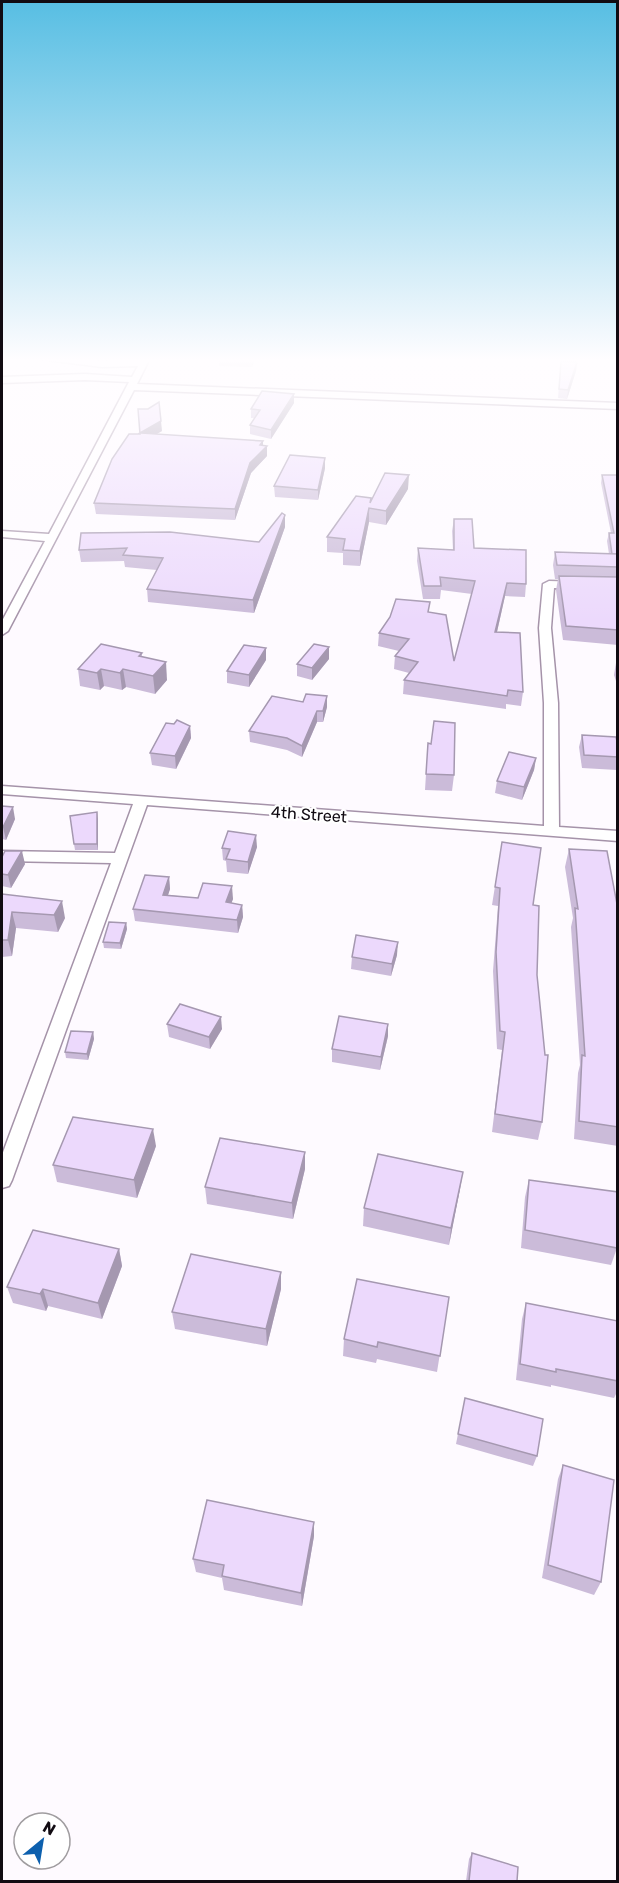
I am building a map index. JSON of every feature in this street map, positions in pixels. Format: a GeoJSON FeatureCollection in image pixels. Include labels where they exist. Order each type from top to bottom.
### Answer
{"type":"FeatureCollection","features":[{"type":"Feature","properties":{"kind":"street"},"geometry":{"type":"LineString","coordinates":[[2,631],[101,446]]}},
{"type":"Feature","properties":{"kind":"street"},"geometry":{"type":"LineString","coordinates":[[2,534],[53,538]]}},
{"type":"Feature","properties":{"kind":"street"},"geometry":{"type":"LineString","coordinates":[[551,831],[551,712],[546,656],[545,598],[549,584],[618,586]]}},
{"type":"Feature","properties":{"kind":"street","name":"4th Street"},"geometry":{"type":"LineString","coordinates":[[2,790],[618,836]]}},
{"type":"Feature","properties":{"kind":"street"},"geometry":{"type":"LineString","coordinates":[[2,1180],[141,802]]}},
{"type":"Feature","properties":{"kind":"street"},"geometry":{"type":"LineString","coordinates":[[2,856],[120,858]]}},
{"type":"Feature","properties":{"kind":"building"},"geometry":{"type":"Polygon","coordinates":[[[121,446],[267,446],[250,463],[235,509],[94,503],[112,459],[121,446]]]}},
{"type":"Feature","properties":{"kind":"building"},"geometry":{"type":"Polygon","coordinates":[[[290,455],[325,458],[318,490],[274,486],[290,455]]]}},
{"type":"Feature","properties":{"kind":"building"},"geometry":{"type":"Polygon","coordinates":[[[385,473],[409,475],[386,511],[369,508],[360,551],[343,550],[345,539],[327,537],[356,496],[371,498],[370,503],[385,473]]]}},
{"type":"Feature","properties":{"kind":"building"},"geometry":{"type":"Polygon","coordinates":[[[602,475],[618,475],[618,554],[612,554],[609,533],[614,533],[602,475]]]}},
{"type":"Feature","properties":{"kind":"building"},"geometry":{"type":"Polygon","coordinates":[[[282,513],[285,515],[253,600],[147,589],[163,558],[123,555],[127,548],[79,550],[81,533],[170,532],[259,542],[282,513]]]}},
{"type":"Feature","properties":{"kind":"building"},"geometry":{"type":"Polygon","coordinates":[[[454,519],[472,519],[474,548],[526,550],[526,584],[507,583],[495,632],[520,633],[523,692],[508,690],[507,696],[404,680],[418,662],[395,656],[409,639],[379,633],[390,617],[396,599],[430,602],[428,612],[446,615],[454,661],[475,581],[440,577],[441,586],[424,586],[418,548],[454,550],[454,519]]]}},
{"type":"Feature","properties":{"kind":"building"},"geometry":{"type":"Polygon","coordinates":[[[555,552],[618,554],[618,567],[557,565],[555,552]]]}},
{"type":"Feature","properties":{"kind":"building"},"geometry":{"type":"Polygon","coordinates":[[[559,576],[618,577],[618,630],[566,626],[559,576]]]}},
{"type":"Feature","properties":{"kind":"building"},"geometry":{"type":"Polygon","coordinates":[[[101,644],[142,653],[139,656],[166,662],[153,676],[123,669],[120,673],[101,669],[97,673],[78,669],[101,644]]]}},
{"type":"Feature","properties":{"kind":"building"},"geometry":{"type":"Polygon","coordinates":[[[314,644],[329,647],[312,668],[297,664],[314,644]]]}},
{"type":"Feature","properties":{"kind":"building"},"geometry":{"type":"Polygon","coordinates":[[[244,645],[266,648],[249,675],[227,671],[244,645]]]}},
{"type":"Feature","properties":{"kind":"building"},"geometry":{"type":"Polygon","coordinates":[[[306,694],[327,696],[323,711],[317,711],[302,746],[287,738],[249,731],[272,696],[303,702],[306,694]]]}},
{"type":"Feature","properties":{"kind":"building"},"geometry":{"type":"Polygon","coordinates":[[[177,720],[190,726],[175,756],[150,753],[166,723],[174,724],[177,720]]]}},
{"type":"Feature","properties":{"kind":"building"},"geometry":{"type":"Polygon","coordinates":[[[434,721],[455,723],[454,775],[426,774],[428,743],[431,744],[434,721]]]}},
{"type":"Feature","properties":{"kind":"building"},"geometry":{"type":"Polygon","coordinates":[[[582,735],[616,737],[618,757],[584,755],[582,735]]]}},
{"type":"Feature","properties":{"kind":"building"},"geometry":{"type":"Polygon","coordinates":[[[509,752],[536,758],[524,787],[497,781],[509,752]]]}},
{"type":"Feature","properties":{"kind":"building"},"geometry":{"type":"Polygon","coordinates":[[[2,806],[13,807],[3,827],[2,827],[2,806]]]}},
{"type":"Feature","properties":{"kind":"building"},"geometry":{"type":"Polygon","coordinates":[[[97,812],[97,844],[74,844],[70,816],[97,812]]]}},
{"type":"Feature","properties":{"kind":"building"},"geometry":{"type":"Polygon","coordinates":[[[228,831],[256,835],[248,862],[226,859],[230,849],[222,848],[228,831]]]}},
{"type":"Feature","properties":{"kind":"building"},"geometry":{"type":"Polygon","coordinates":[[[502,842],[541,848],[533,905],[539,906],[537,975],[545,1055],[548,1055],[542,1122],[495,1114],[505,1032],[500,1031],[496,952],[500,888],[495,887],[502,842]]]}},
{"type":"Feature","properties":{"kind":"building"},"geometry":{"type":"Polygon","coordinates":[[[569,849],[607,851],[617,904],[618,1127],[579,1121],[582,1055],[585,1056],[575,908],[578,909],[569,849]]]}},
{"type":"Feature","properties":{"kind":"building"},"geometry":{"type":"Polygon","coordinates":[[[5,851],[22,851],[8,875],[2,874],[2,857],[5,851]]]}},
{"type":"Feature","properties":{"kind":"building"},"geometry":{"type":"Polygon","coordinates":[[[145,875],[169,877],[163,895],[198,898],[203,883],[232,886],[226,902],[242,905],[237,920],[133,909],[145,875]]]}},
{"type":"Feature","properties":{"kind":"building"},"geometry":{"type":"Polygon","coordinates":[[[2,894],[62,901],[54,915],[12,912],[8,940],[2,940],[2,894]]]}},
{"type":"Feature","properties":{"kind":"building"},"geometry":{"type":"Polygon","coordinates":[[[109,922],[126,923],[120,943],[103,942],[109,922]]]}},
{"type":"Feature","properties":{"kind":"building"},"geometry":{"type":"Polygon","coordinates":[[[356,935],[398,942],[392,964],[352,957],[356,935]]]}},
{"type":"Feature","properties":{"kind":"building"},"geometry":{"type":"Polygon","coordinates":[[[180,1004],[221,1017],[209,1037],[167,1024],[180,1004]]]}},
{"type":"Feature","properties":{"kind":"building"},"geometry":{"type":"Polygon","coordinates":[[[339,1016],[388,1024],[381,1057],[332,1049],[339,1016]]]}},
{"type":"Feature","properties":{"kind":"building"},"geometry":{"type":"Polygon","coordinates":[[[71,1031],[93,1032],[87,1054],[65,1052],[71,1031]]]}},
{"type":"Feature","properties":{"kind":"building"},"geometry":{"type":"Polygon","coordinates":[[[73,1117],[153,1129],[134,1180],[53,1165],[73,1117]]]}},
{"type":"Feature","properties":{"kind":"building"},"geometry":{"type":"Polygon","coordinates":[[[220,1138],[305,1152],[292,1203],[205,1187],[220,1138]]]}},
{"type":"Feature","properties":{"kind":"building"},"geometry":{"type":"Polygon","coordinates":[[[378,1154],[463,1172],[451,1228],[364,1208],[378,1154]]]}},
{"type":"Feature","properties":{"kind":"building"},"geometry":{"type":"Polygon","coordinates":[[[529,1180],[618,1192],[617,1248],[525,1230],[529,1180]]]}},
{"type":"Feature","properties":{"kind":"building"},"geometry":{"type":"Polygon","coordinates":[[[33,1230],[119,1249],[98,1303],[43,1289],[40,1294],[7,1287],[33,1230]]]}},
{"type":"Feature","properties":{"kind":"building"},"geometry":{"type":"Polygon","coordinates":[[[191,1254],[281,1272],[266,1329],[172,1312],[191,1254]]]}},
{"type":"Feature","properties":{"kind":"building"},"geometry":{"type":"Polygon","coordinates":[[[357,1279],[449,1297],[440,1356],[378,1342],[377,1347],[344,1339],[357,1279]]]}},
{"type":"Feature","properties":{"kind":"building"},"geometry":{"type":"Polygon","coordinates":[[[526,1303],[618,1321],[618,1381],[520,1364],[526,1303]]]}},
{"type":"Feature","properties":{"kind":"building"},"geometry":{"type":"Polygon","coordinates":[[[465,1398],[543,1419],[537,1456],[458,1434],[465,1398]]]}},
{"type":"Feature","properties":{"kind":"building"},"geometry":{"type":"Polygon","coordinates":[[[563,1465],[614,1480],[601,1582],[548,1565],[563,1465]]]}},
{"type":"Feature","properties":{"kind":"building"},"geometry":{"type":"Polygon","coordinates":[[[207,1500],[314,1522],[301,1593],[222,1576],[224,1565],[193,1559],[207,1500]]]}},
{"type":"Feature","properties":{"kind":"building"},"geometry":{"type":"Polygon","coordinates":[[[472,1853],[518,1867],[517,1881],[469,1881],[472,1853]]]}}]}
